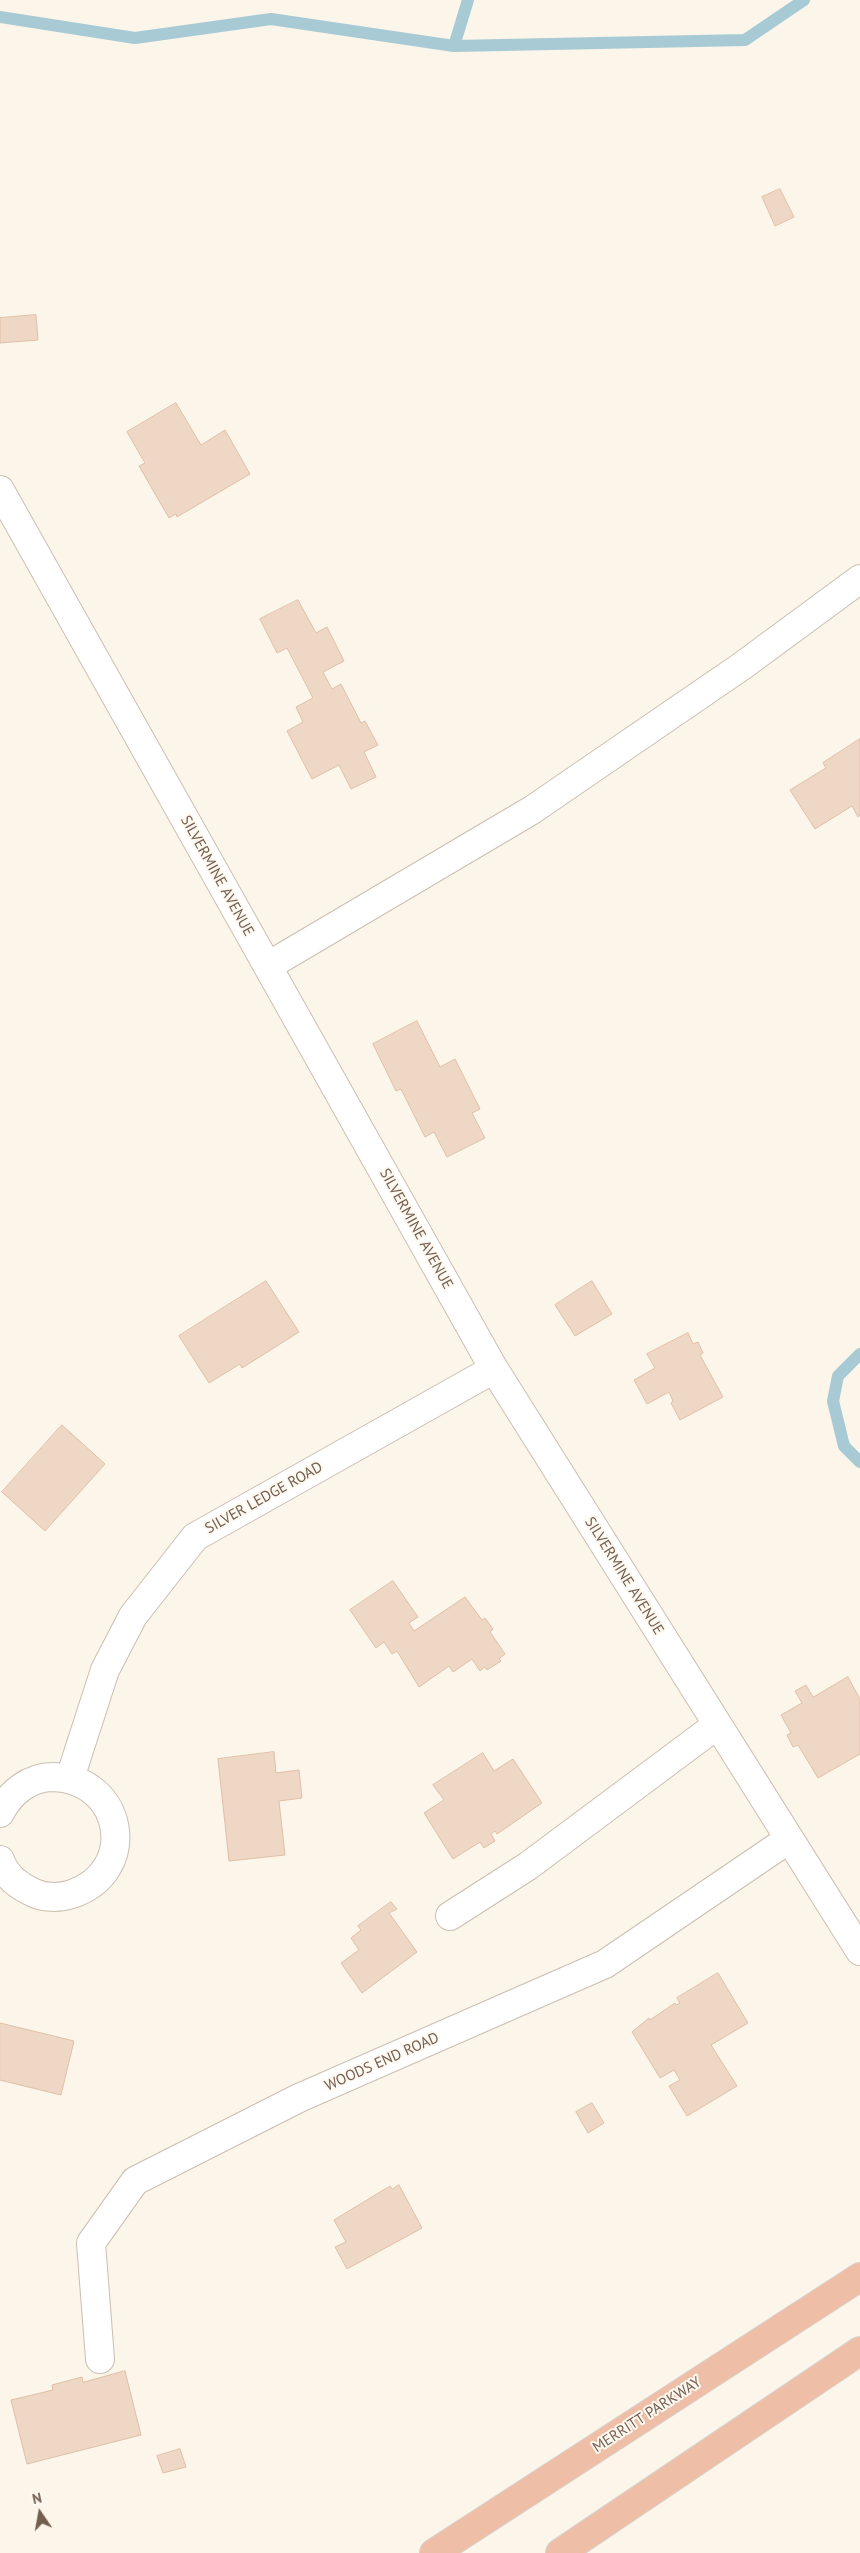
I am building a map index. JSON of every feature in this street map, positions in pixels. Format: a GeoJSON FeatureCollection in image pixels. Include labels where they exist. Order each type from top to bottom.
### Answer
{"type":"FeatureCollection","features":[{"type":"Feature","properties":{"kind":"highway","name":"MERRITT PARKWAY"},"geometry":{"type":"LineString","coordinates":[[434,2553],[860,2277]]}},
{"type":"Feature","properties":{"kind":"highway"},"geometry":{"type":"LineString","coordinates":[[560,2553],[860,2351]]}},
{"type":"Feature","properties":{"kind":"street","name":"SILVERMINE AVENUE"},"geometry":{"type":"LineString","coordinates":[[0,490],[494,1369],[860,1951]]}},
{"type":"Feature","properties":{"kind":"street"},"geometry":{"type":"LineString","coordinates":[[268,966],[532,810],[742,666],[860,579]]}},
{"type":"Feature","properties":{"kind":"street","name":"SILVER LEDGE ROAD"},"geometry":{"type":"LineString","coordinates":[[70,1778],[105,1670],[133,1616],[195,1537],[494,1369]]}},
{"type":"Feature","properties":{"kind":"street"},"geometry":{"type":"LineString","coordinates":[[450,1916],[528,1866],[717,1725]]}},
{"type":"Feature","properties":{"kind":"street"},"geometry":{"type":"LineString","coordinates":[[0,1814],[6,1801],[24,1785],[46,1777],[70,1778],[92,1788],[108,1806],[116,1828],[114,1852],[104,1873],[87,1889],[64,1897],[40,1896],[19,1886],[3,1868],[0,1860]]}},
{"type":"Feature","properties":{"kind":"street","name":"WOODS END ROAD"},"geometry":{"type":"LineString","coordinates":[[100,2358],[91,2243],[135,2181],[299,2098],[605,1964],[789,1839]]}},
{"type":"Feature","properties":{"kind":"building"},"geometry":{"type":"Polygon","coordinates":[[[780,189],[794,217],[775,226],[762,197],[780,189]]]}},
{"type":"Feature","properties":{"kind":"building"},"geometry":{"type":"Polygon","coordinates":[[[36,315],[38,340],[0,343],[0,318],[36,315]]]}},
{"type":"Feature","properties":{"kind":"building"},"geometry":{"type":"Polygon","coordinates":[[[176,403],[201,445],[225,430],[250,474],[177,517],[176,514],[169,518],[139,466],[145,463],[127,432],[176,403]]]}},
{"type":"Feature","properties":{"kind":"building"},"geometry":{"type":"Polygon","coordinates":[[[298,600],[316,633],[327,627],[344,661],[323,672],[332,689],[341,684],[361,723],[365,721],[378,745],[364,752],[376,777],[351,789],[339,765],[312,779],[287,731],[303,722],[296,707],[313,698],[287,648],[277,653],[260,619],[298,600]]]}},
{"type":"Feature","properties":{"kind":"building"},"geometry":{"type":"Polygon","coordinates":[[[860,739],[860,815],[858,817],[852,806],[815,829],[790,790],[826,768],[823,763],[860,739]]]}},
{"type":"Feature","properties":{"kind":"building"},"geometry":{"type":"Polygon","coordinates":[[[417,1021],[440,1067],[455,1059],[480,1109],[472,1113],[485,1138],[447,1157],[434,1132],[425,1137],[401,1089],[396,1091],[373,1044],[417,1021]]]}},
{"type":"Feature","properties":{"kind":"building"},"geometry":{"type":"Polygon","coordinates":[[[266,1281],[299,1332],[242,1368],[240,1364],[209,1383],[179,1336],[266,1281]]]}},
{"type":"Feature","properties":{"kind":"building"},"geometry":{"type":"Polygon","coordinates":[[[592,1281],[612,1314],[575,1336],[555,1305],[592,1281]]]}},
{"type":"Feature","properties":{"kind":"building"},"geometry":{"type":"Polygon","coordinates":[[[688,1333],[693,1344],[698,1342],[703,1353],[700,1355],[723,1397],[680,1420],[671,1403],[673,1401],[669,1392],[647,1404],[634,1380],[655,1368],[647,1354],[688,1333]]]}},
{"type":"Feature","properties":{"kind":"building"},"geometry":{"type":"Polygon","coordinates":[[[62,1425],[105,1464],[45,1531],[2,1492],[62,1425]]]}},
{"type":"Feature","properties":{"kind":"building"},"geometry":{"type":"Polygon","coordinates":[[[393,1581],[418,1617],[409,1623],[414,1631],[465,1597],[482,1620],[485,1618],[493,1629],[490,1632],[505,1654],[499,1659],[501,1661],[487,1670],[485,1667],[480,1671],[472,1659],[453,1672],[449,1666],[419,1687],[397,1651],[392,1654],[384,1642],[376,1648],[350,1610],[393,1581]]]}},
{"type":"Feature","properties":{"kind":"building"},"geometry":{"type":"Polygon","coordinates":[[[848,1677],[860,1699],[860,1754],[818,1778],[798,1745],[793,1747],[787,1735],[791,1733],[781,1715],[802,1703],[795,1691],[806,1685],[813,1697],[848,1677]]]}},
{"type":"Feature","properties":{"kind":"building"},"geometry":{"type":"Polygon","coordinates":[[[274,1752],[276,1773],[299,1770],[302,1798],[279,1801],[285,1855],[229,1861],[218,1759],[274,1752]]]}},
{"type":"Feature","properties":{"kind":"building"},"geometry":{"type":"Polygon","coordinates":[[[483,1753],[494,1771],[513,1759],[542,1803],[497,1834],[495,1831],[491,1834],[495,1841],[484,1848],[480,1842],[453,1859],[424,1813],[444,1800],[433,1785],[483,1753]]]}},
{"type":"Feature","properties":{"kind":"building"},"geometry":{"type":"Polygon","coordinates":[[[391,1902],[397,1909],[389,1913],[417,1952],[362,1993],[341,1963],[359,1950],[351,1938],[361,1930],[358,1926],[391,1902]]]}},
{"type":"Feature","properties":{"kind":"building"},"geometry":{"type":"Polygon","coordinates":[[[718,1973],[748,2023],[711,2045],[737,2086],[687,2116],[669,2086],[680,2080],[674,2070],[660,2078],[632,2032],[649,2018],[650,2020],[675,2003],[676,2005],[680,2003],[677,1998],[718,1973]]]}},
{"type":"Feature","properties":{"kind":"building"},"geometry":{"type":"Polygon","coordinates":[[[0,2023],[74,2041],[61,2095],[0,2080],[0,2023]]]}},
{"type":"Feature","properties":{"kind":"building"},"geometry":{"type":"Polygon","coordinates":[[[592,2103],[604,2123],[588,2133],[576,2112],[592,2103]]]}},
{"type":"Feature","properties":{"kind":"building"},"geometry":{"type":"Polygon","coordinates":[[[399,2185],[422,2228],[347,2269],[335,2247],[346,2242],[334,2220],[390,2186],[392,2189],[399,2185]]]}},
{"type":"Feature","properties":{"kind":"building"},"geometry":{"type":"Polygon","coordinates":[[[125,2371],[141,2435],[27,2464],[11,2400],[53,2390],[52,2385],[82,2377],[83,2382],[125,2371]]]}},
{"type":"Feature","properties":{"kind":"building"},"geometry":{"type":"Polygon","coordinates":[[[180,2449],[186,2467],[163,2473],[157,2456],[180,2449]]]}},
{"type":"Feature","properties":{"kind":"waterway"},"geometry":{"type":"LineString","coordinates":[[468,0],[454,46],[745,40],[804,0]]}},
{"type":"Feature","properties":{"kind":"waterway"},"geometry":{"type":"LineString","coordinates":[[0,17],[135,38],[271,19],[454,46]]}},
{"type":"Feature","properties":{"kind":"waterway"},"geometry":{"type":"LineString","coordinates":[[860,1354],[838,1376],[833,1401],[844,1446],[860,1462]]}}]}
